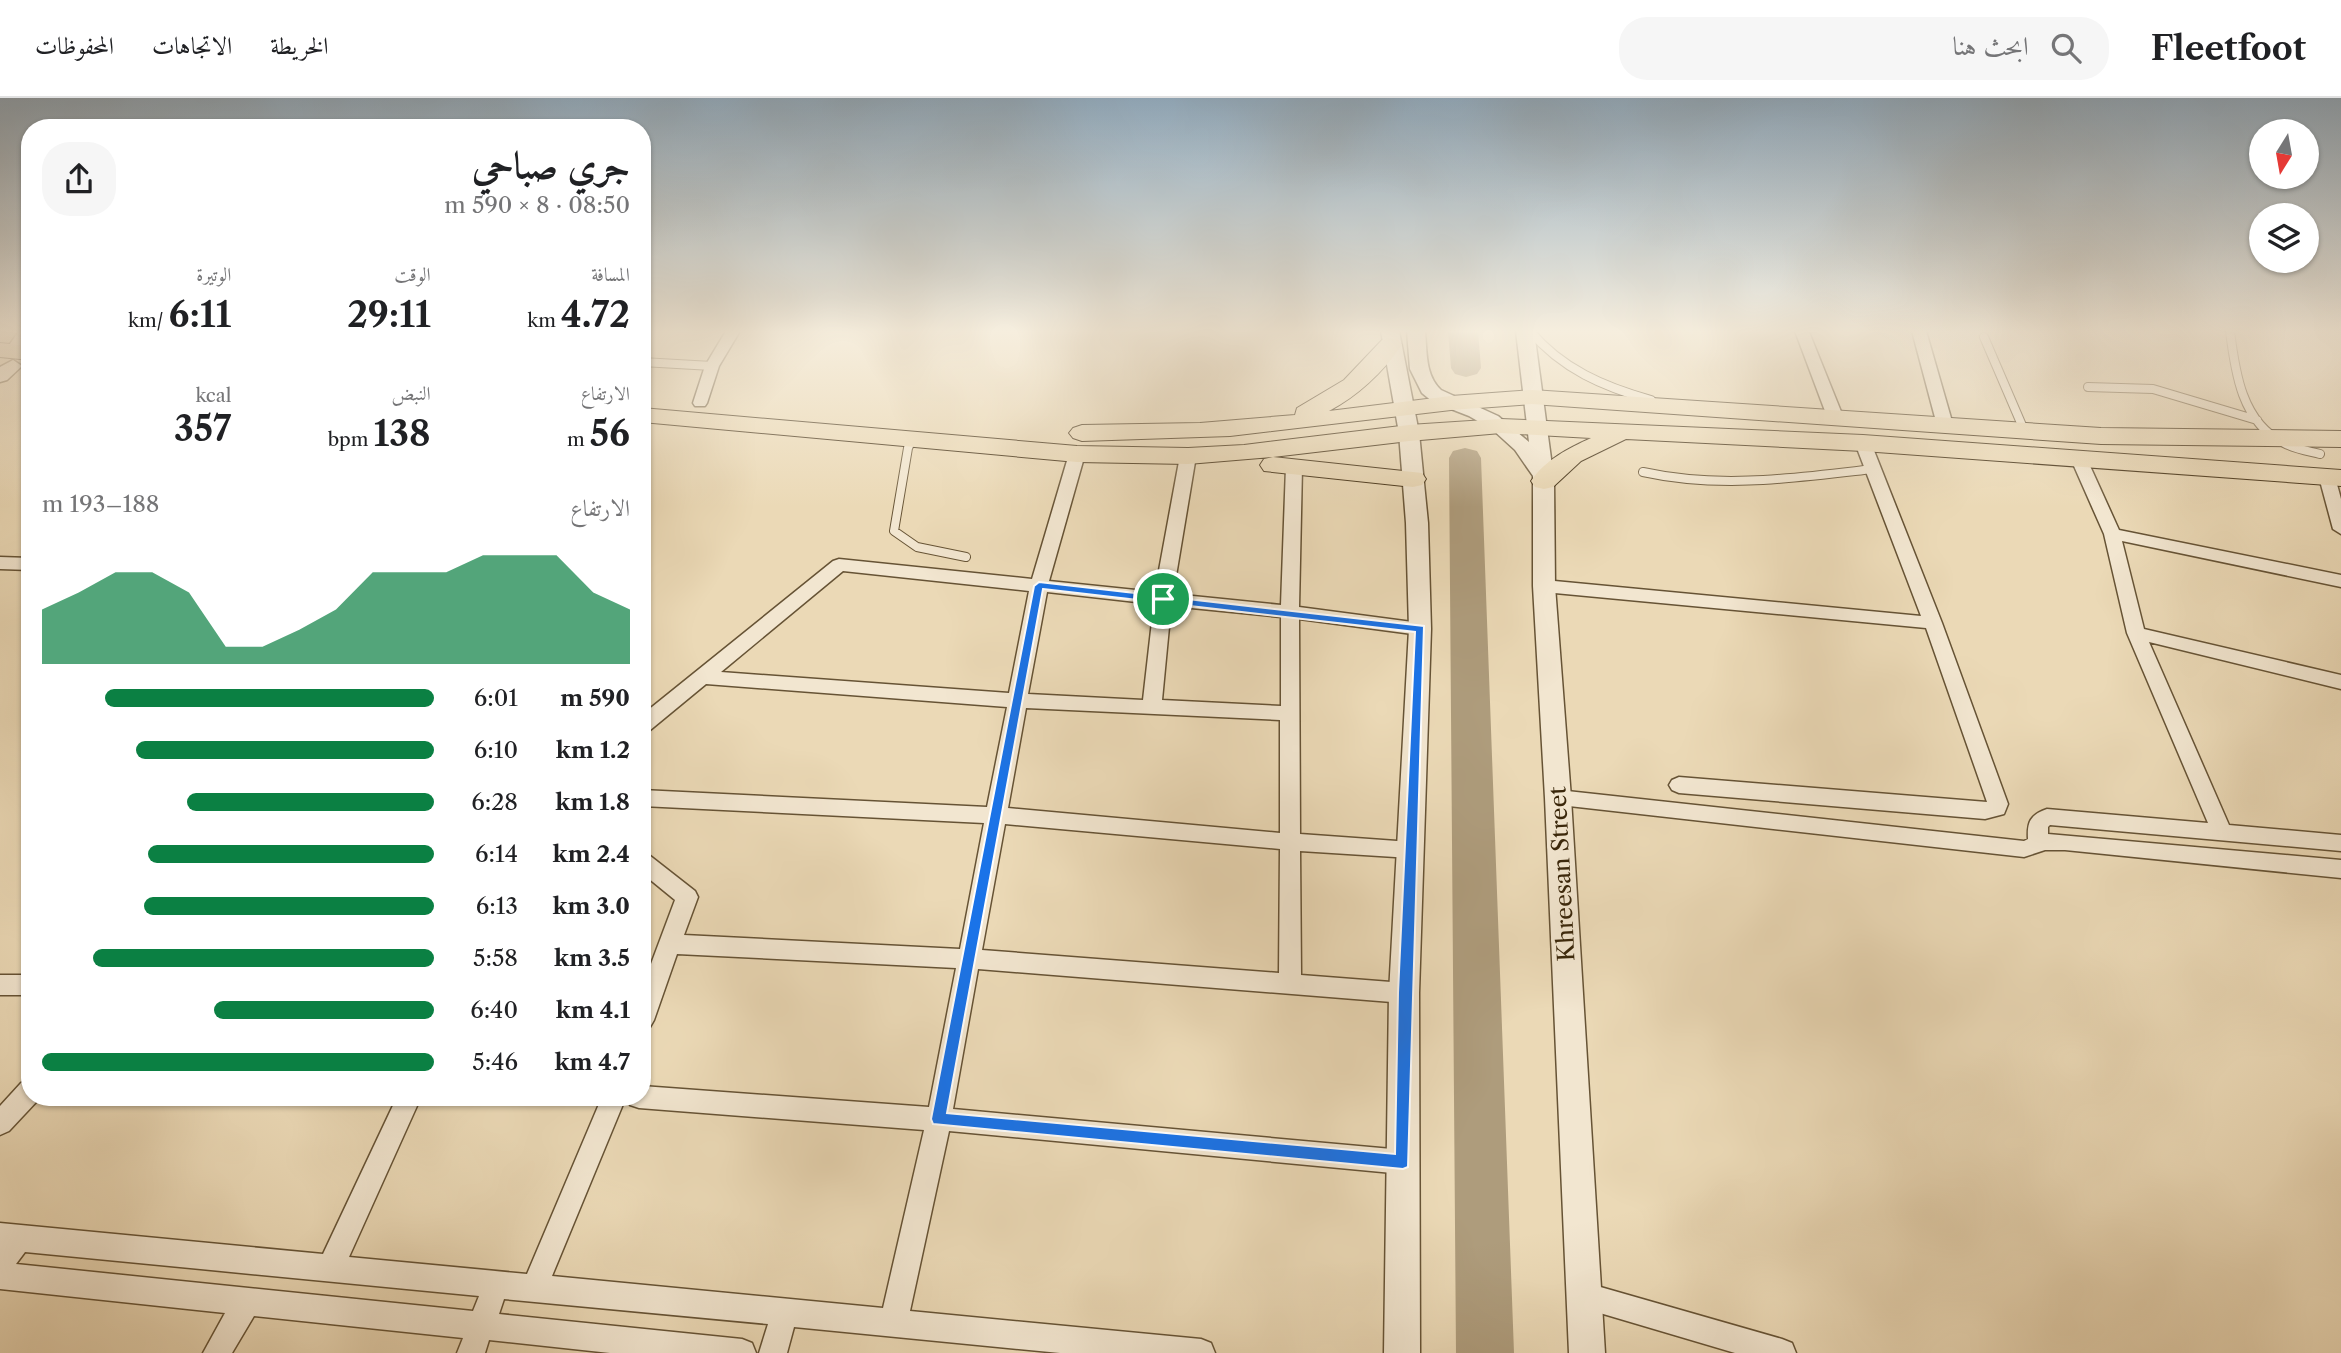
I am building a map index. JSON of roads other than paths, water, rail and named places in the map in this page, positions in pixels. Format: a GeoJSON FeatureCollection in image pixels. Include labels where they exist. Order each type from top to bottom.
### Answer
{"type":"FeatureCollection","features":[{"type":"Feature","properties":{"kind":"main road"},"geometry":{"type":"LineString","coordinates":[[1284,423],[1332,402],[1347,390]]}},
{"type":"Feature","properties":{"kind":"main road"},"geometry":{"type":"LineString","coordinates":[[651,400],[1034,432],[1124,433],[1284,423],[1492,421],[1534,413],[1679,407],[2101,436],[2332,466]]}},
{"type":"Feature","properties":{"kind":"main road"},"geometry":{"type":"LineString","coordinates":[[651,416],[1077,454],[1188,456],[1290,450],[1406,421],[1452,403],[1534,413],[1705,423],[1748,421],[1776,415]]}},
{"type":"Feature","properties":{"kind":"main road"},"geometry":{"type":"LineString","coordinates":[[1534,413],[1624,433],[1863,443],[2078,457],[2332,466]]}},
{"type":"Feature","properties":{"kind":"main road"},"geometry":{"type":"LineString","coordinates":[[1544,481],[1572,456],[1624,433]]}},
{"type":"Feature","properties":{"kind":"main road"},"geometry":{"type":"LineString","coordinates":[[2101,436],[2341,439]]}},
{"type":"Feature","properties":{"kind":"main road"},"geometry":{"type":"LineString","coordinates":[[1188,456],[1413,479]]}},
{"type":"Feature","properties":{"kind":"street"},"geometry":{"type":"LineString","coordinates":[[700,403],[704,390]]}},
{"type":"Feature","properties":{"kind":"street"},"geometry":{"type":"LineString","coordinates":[[1400,390],[1413,479],[1420,629],[1405,993],[1402,1353]]}},
{"type":"Feature","properties":{"kind":"street"},"geometry":{"type":"LineString","coordinates":[[1431,390],[1452,403],[1492,421],[1531,457],[1544,481]]}},
{"type":"Feature","properties":{"kind":"street","name":"Khreesan Street"},"geometry":{"type":"LineString","coordinates":[[1531,390],[1544,481],[1544,586],[1558,797],[1587,1353]]}},
{"type":"Feature","properties":{"kind":"street"},"geometry":{"type":"LineString","coordinates":[[1824,390],[1836,419]]}},
{"type":"Feature","properties":{"kind":"street"},"geometry":{"type":"LineString","coordinates":[[1935,390],[1945,425]]}},
{"type":"Feature","properties":{"kind":"street"},"geometry":{"type":"LineString","coordinates":[[1679,785],[1985,811],[1997,808],[1998,804],[1933,623],[1863,443]]}},
{"type":"Feature","properties":{"kind":"street"},"geometry":{"type":"LineString","coordinates":[[894,1322],[939,1119],[1039,586],[1077,454]]}},
{"type":"Feature","properties":{"kind":"street"},"geometry":{"type":"LineString","coordinates":[[1152,708],[1163,599],[1188,456]]}},
{"type":"Feature","properties":{"kind":"street"},"geometry":{"type":"LineString","coordinates":[[2078,457],[2112,534],[2136,634],[2222,832]]}},
{"type":"Feature","properties":{"kind":"street"},"geometry":{"type":"LineString","coordinates":[[2332,466],[2341,529]]}},
{"type":"Feature","properties":{"kind":"street"},"geometry":{"type":"LineString","coordinates":[[1290,983],[1290,612],[1294,467]]}},
{"type":"Feature","properties":{"kind":"street"},"geometry":{"type":"LineString","coordinates":[[2112,534],[2341,581]]}},
{"type":"Feature","properties":{"kind":"street"},"geometry":{"type":"LineString","coordinates":[[0,562],[21,563]]}},
{"type":"Feature","properties":{"kind":"street"},"geometry":{"type":"LineString","coordinates":[[651,719],[839,565],[1290,612],[1420,629]]}},
{"type":"Feature","properties":{"kind":"street"},"geometry":{"type":"LineString","coordinates":[[1544,586],[1933,623]]}},
{"type":"Feature","properties":{"kind":"street"},"geometry":{"type":"LineString","coordinates":[[2136,634],[2341,682]]}},
{"type":"Feature","properties":{"kind":"street"},"geometry":{"type":"LineString","coordinates":[[703,677],[1019,701],[1290,713]]}},
{"type":"Feature","properties":{"kind":"street"},"geometry":{"type":"LineString","coordinates":[[1558,797],[2024,849],[2039,844],[2065,842],[2341,869]]}},
{"type":"Feature","properties":{"kind":"street"},"geometry":{"type":"LineString","coordinates":[[651,798],[995,815],[1290,842],[1411,850]]}},
{"type":"Feature","properties":{"kind":"street"},"geometry":{"type":"LineString","coordinates":[[2039,844],[2037,824],[2040,819],[2047,817],[2341,843]]}},
{"type":"Feature","properties":{"kind":"street"},"geometry":{"type":"LineString","coordinates":[[651,868],[687,897],[651,996]]}},
{"type":"Feature","properties":{"kind":"street"},"geometry":{"type":"LineString","coordinates":[[670,944],[969,959],[1405,993]]}},
{"type":"Feature","properties":{"kind":"street"},"geometry":{"type":"LineString","coordinates":[[0,985],[21,985]]}},
{"type":"Feature","properties":{"kind":"street"},"geometry":{"type":"LineString","coordinates":[[651,1098],[939,1119],[1403,1162]]}},
{"type":"Feature","properties":{"kind":"street"},"geometry":{"type":"LineString","coordinates":[[0,1123],[21,1101]]}},
{"type":"Feature","properties":{"kind":"street"},"geometry":{"type":"LineString","coordinates":[[330,1269],[405,1106]]}},
{"type":"Feature","properties":{"kind":"street"},"geometry":{"type":"LineString","coordinates":[[534,1288],[610,1106]]}},
{"type":"Feature","properties":{"kind":"street"},"geometry":{"type":"LineString","coordinates":[[0,1265],[10,1237],[1201,1353]]}},
{"type":"Feature","properties":{"kind":"street"},"geometry":{"type":"LineString","coordinates":[[0,1276],[742,1353]]}},
{"type":"Feature","properties":{"kind":"street"},"geometry":{"type":"LineString","coordinates":[[471,1353],[496,1285]]}},
{"type":"Feature","properties":{"kind":"street"},"geometry":{"type":"LineString","coordinates":[[1583,1295],[1782,1353]]}},
{"type":"Feature","properties":{"kind":"street"},"geometry":{"type":"LineString","coordinates":[[217,1353],[247,1302]]}},
{"type":"Feature","properties":{"kind":"street"},"geometry":{"type":"LineString","coordinates":[[773,1353],[785,1312]]}},
{"type":"Feature","properties":{"kind":"lane"},"geometry":{"type":"LineString","coordinates":[[1620,390],[1679,407]]}},
{"type":"Feature","properties":{"kind":"lane"},"geometry":{"type":"LineString","coordinates":[[2007,390],[2024,430]]}},
{"type":"Feature","properties":{"kind":"lane"},"geometry":{"type":"LineString","coordinates":[[2144,390],[2172,393],[2257,420]]}},
{"type":"Feature","properties":{"kind":"lane"},"geometry":{"type":"LineString","coordinates":[[2240,390],[2257,420],[2277,440],[2332,466]]}},
{"type":"Feature","properties":{"kind":"lane"},"geometry":{"type":"LineString","coordinates":[[913,438],[908,448],[894,531],[914,545],[966,557]]}},
{"type":"Feature","properties":{"kind":"lane"},"geometry":{"type":"LineString","coordinates":[[1643,472],[1671,480],[1713,483],[1764,481],[1873,468]]}},
{"type":"Feature","properties":{"kind":"waterway"},"geometry":{"type":"LineString","coordinates":[[1465,458],[1485,1353]]}}]}
